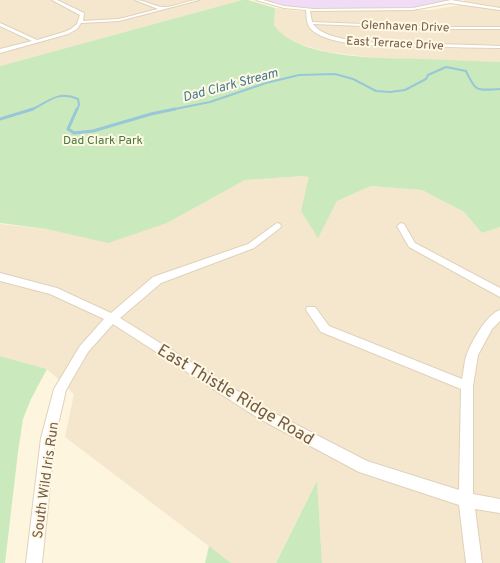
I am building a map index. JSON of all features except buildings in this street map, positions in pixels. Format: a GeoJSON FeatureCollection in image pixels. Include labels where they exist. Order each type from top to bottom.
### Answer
{"type":"FeatureCollection","features":[{"type":"Feature","properties":{"kind":"street"},"geometry":{"type":"LineString","coordinates":[[0,51],[66,33],[75,28],[81,22],[82,14],[54,0]]}},
{"type":"Feature","properties":{"kind":"street"},"geometry":{"type":"LineString","coordinates":[[137,0],[163,9]]}},
{"type":"Feature","properties":{"kind":"street"},"geometry":{"type":"LineString","coordinates":[[81,22],[119,20],[197,0]]}},
{"type":"Feature","properties":{"kind":"street"},"geometry":{"type":"LineString","coordinates":[[258,0],[280,7],[308,10],[408,9],[432,7],[453,1],[500,9]]}},
{"type":"Feature","properties":{"kind":"street"},"geometry":{"type":"LineString","coordinates":[[308,10],[310,23]]}},
{"type":"Feature","properties":{"kind":"street","name":"Glenhaven Drive"},"geometry":{"type":"LineString","coordinates":[[310,23],[442,28],[500,28]]}},
{"type":"Feature","properties":{"kind":"street","name":"East Terrace Drive"},"geometry":{"type":"LineString","coordinates":[[310,23],[314,30],[320,33],[340,40],[355,42],[500,47]]}},
{"type":"Feature","properties":{"kind":"street"},"geometry":{"type":"LineString","coordinates":[[0,24],[36,41]]}},
{"type":"Feature","properties":{"kind":"street","name":"South Wild Iris Run"},"geometry":{"type":"LineString","coordinates":[[34,563],[48,438],[60,389],[84,349],[112,318],[157,280],[251,246],[277,226]]}},
{"type":"Feature","properties":{"kind":"street"},"geometry":{"type":"LineString","coordinates":[[401,226],[412,245],[500,293]]}},
{"type":"Feature","properties":{"kind":"street","name":"East Thistle Ridge Road"},"geometry":{"type":"LineString","coordinates":[[0,276],[53,291],[112,318],[263,414],[364,467],[466,500],[500,506]]}},
{"type":"Feature","properties":{"kind":"street"},"geometry":{"type":"LineString","coordinates":[[311,310],[325,329],[468,386]]}},
{"type":"Feature","properties":{"kind":"street"},"geometry":{"type":"LineString","coordinates":[[474,563],[466,500],[468,386],[472,355],[488,326],[500,314]]}},
{"type":"Feature","properties":{"kind":"shaded area"},"geometry":{"type":"Polygon","coordinates":[[[0,0],[242,0],[0,66],[0,0]]]}},
{"type":"Feature","properties":{"kind":"shaded area"},"geometry":{"type":"Polygon","coordinates":[[[264,0],[448,0],[408,8],[313,8],[285,6],[264,0]]]}},
{"type":"Feature","properties":{"kind":"shaded area"},"geometry":{"type":"Polygon","coordinates":[[[465,0],[500,0],[500,62],[377,58],[327,52],[300,44],[280,34],[274,25],[275,8],[298,11],[432,10],[460,5],[465,0]]]}},
{"type":"Feature","properties":{"kind":"shaded area"},"geometry":{"type":"Polygon","coordinates":[[[309,176],[318,237],[337,201],[371,186],[422,190],[464,212],[482,233],[500,227],[500,563],[322,563],[317,482],[276,563],[231,563],[65,437],[74,394],[47,369],[0,356],[0,224],[47,229],[167,223],[245,180],[309,176]]]}},
{"type":"Feature","properties":{"kind":"green space","name":"Dad Clark Park"},"geometry":{"type":"Polygon","coordinates":[[[242,0],[248,0],[275,8],[274,25],[286,36],[302,45],[321,51],[365,57],[500,62],[500,227],[482,233],[464,212],[422,190],[371,186],[337,201],[318,238],[301,211],[309,177],[304,176],[245,180],[167,223],[108,243],[47,229],[0,223],[0,66],[242,0]]]}},
{"type":"Feature","properties":{"kind":"green space"},"geometry":{"type":"Polygon","coordinates":[[[0,356],[47,369],[31,399],[23,419],[5,563],[0,563],[0,356]]]}},
{"type":"Feature","properties":{"kind":"green space"},"geometry":{"type":"Polygon","coordinates":[[[317,481],[322,563],[276,563],[317,481]]]}},
{"type":"Feature","properties":{"kind":"green space"},"geometry":{"type":"Polygon","coordinates":[[[209,546],[231,563],[205,563],[209,546]]]}},
{"type":"Feature","properties":{"kind":"waterway","name":"Dad Clark Stream"},"geometry":{"type":"LineString","coordinates":[[175,109],[210,102],[266,83],[299,75],[335,74],[353,79],[376,91],[390,92],[405,90],[426,79],[428,75],[446,67],[466,71],[472,83],[478,89],[500,89]]}},
{"type":"Feature","properties":{"kind":"waterway","name":"Dad Clark Stream"},"geometry":{"type":"LineString","coordinates":[[33,109],[53,98],[64,96],[78,99],[79,105],[77,110]]}},
{"type":"Feature","properties":{"kind":"waterway","name":"Dad Clark Stream"},"geometry":{"type":"LineString","coordinates":[[0,119],[33,109]]}},
{"type":"Feature","properties":{"kind":"waterway","name":"Dad Clark Stream"},"geometry":{"type":"LineString","coordinates":[[77,109],[68,129],[74,133],[93,131],[151,114],[175,109]]}},
{"type":"Feature","properties":{"kind":"waterway","name":"Dad Clark Stream"},"geometry":{"type":"LineString","coordinates":[[170,110],[175,109]]}}]}
